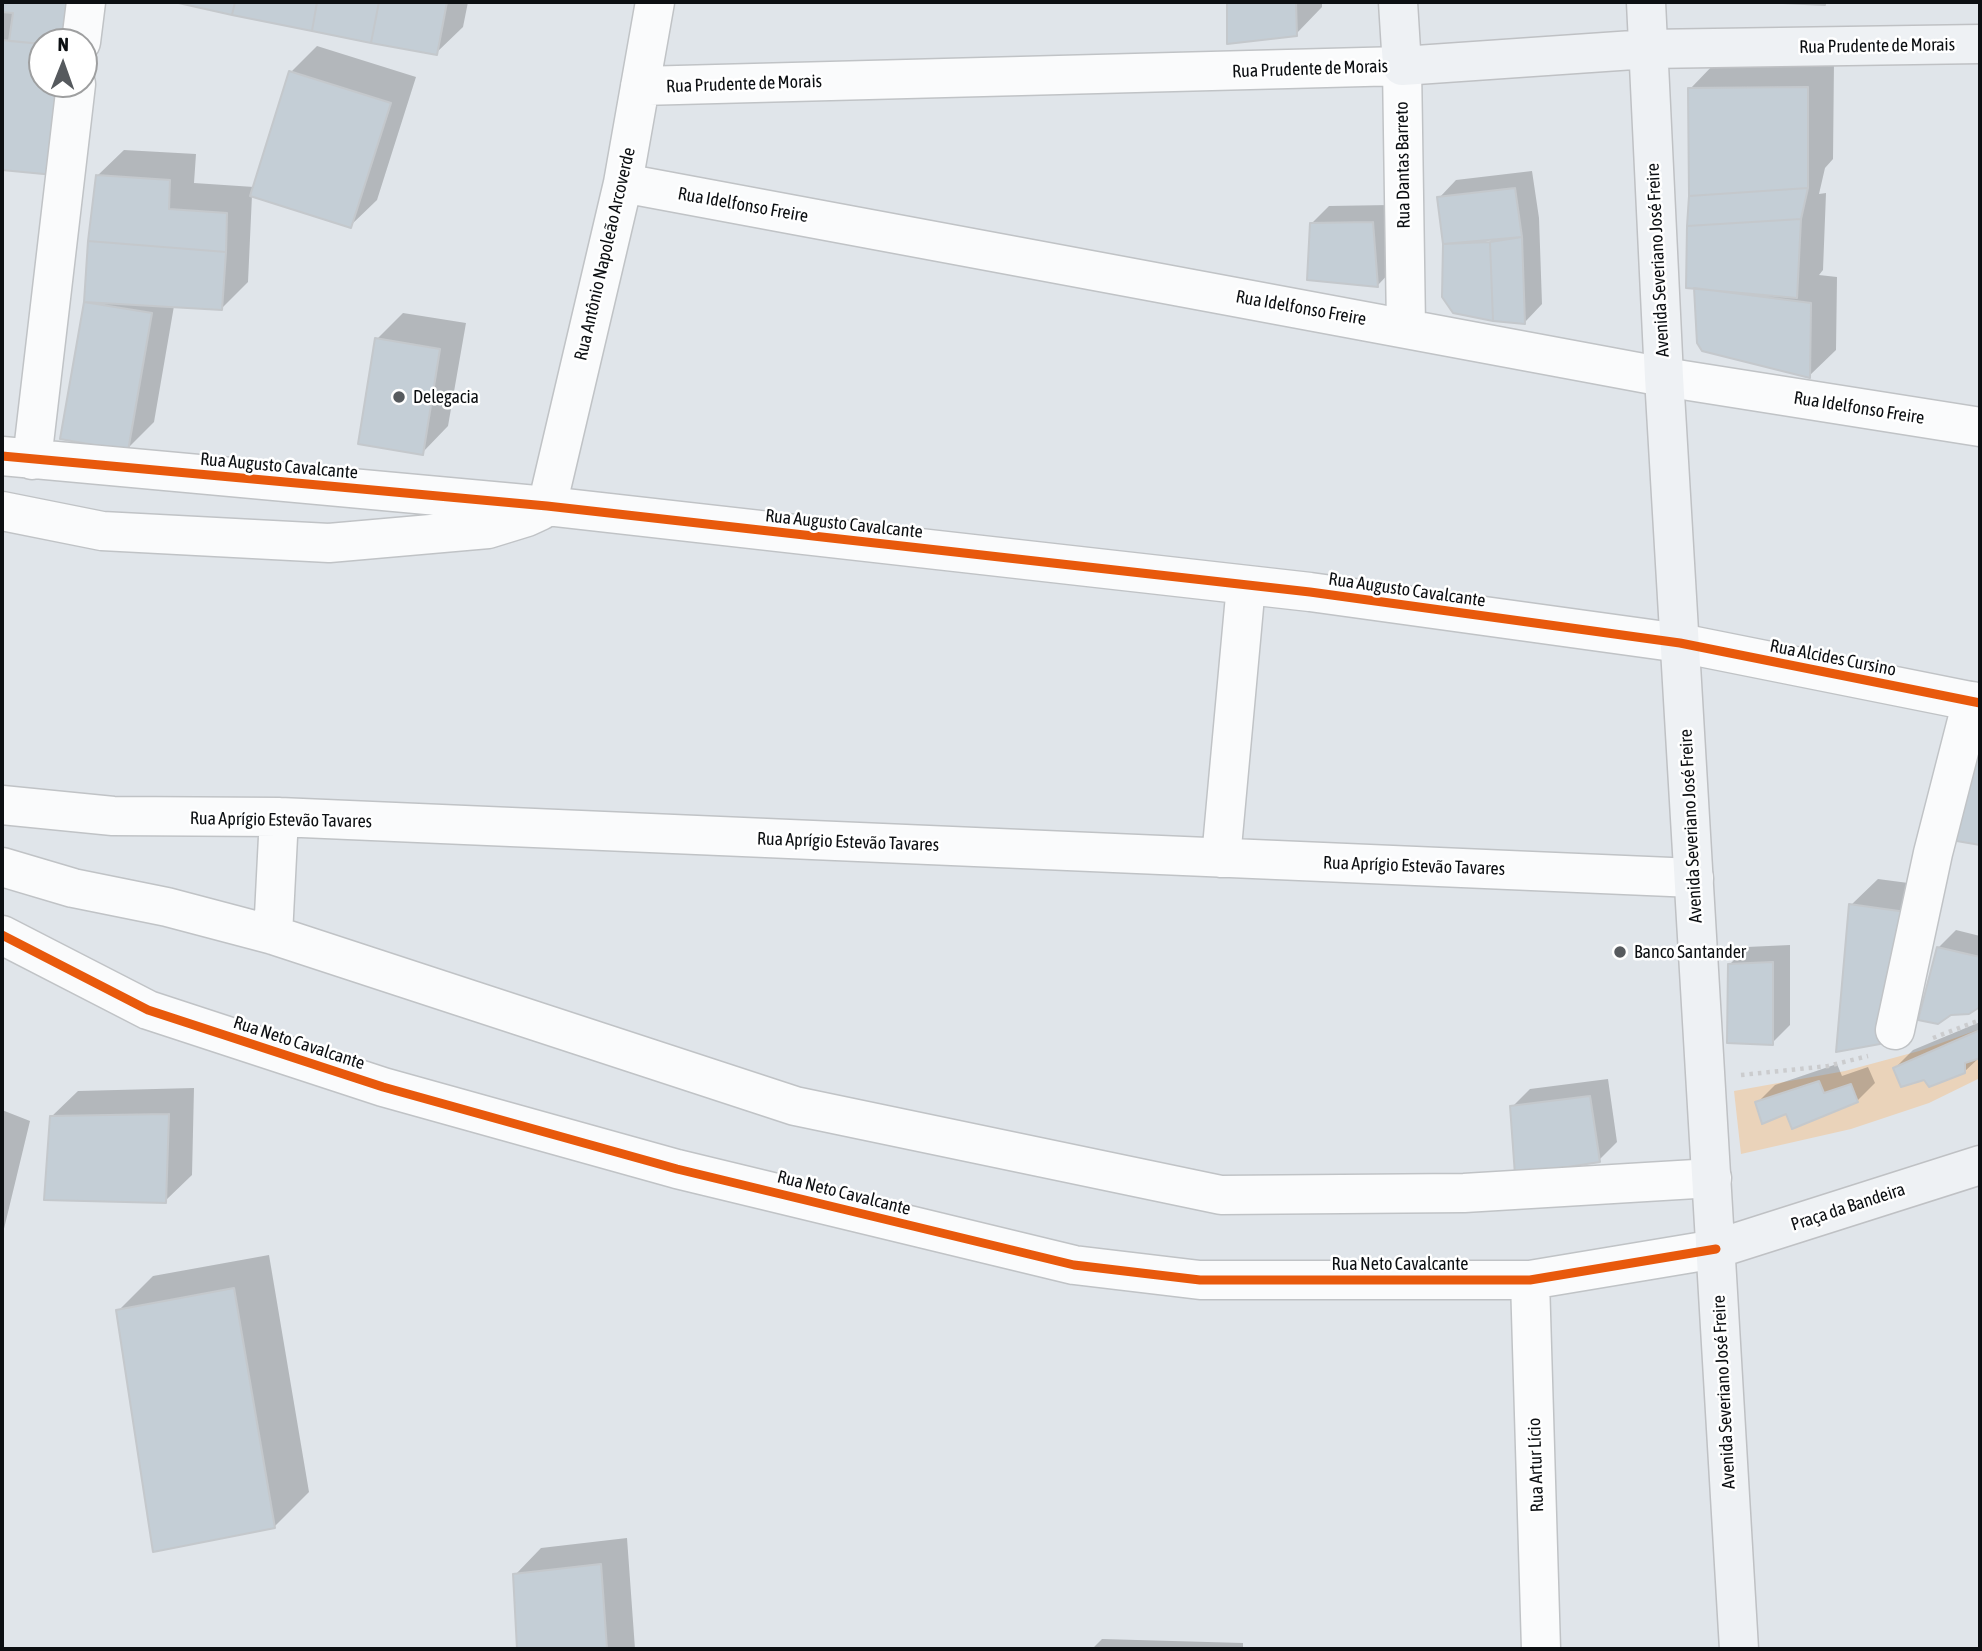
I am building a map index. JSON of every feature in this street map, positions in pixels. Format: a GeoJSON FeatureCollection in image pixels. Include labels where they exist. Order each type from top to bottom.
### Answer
{"type":"FeatureCollection","features":[{"type":"Feature","properties":{"kind":"main road","name":"Rua Dantas Barreto"},"geometry":{"type":"LineString","coordinates":[[1398,2],[1402,66]]}},
{"type":"Feature","properties":{"kind":"main road","name":"Avenida Severiano José Freire"},"geometry":{"type":"LineString","coordinates":[[1646,2],[1664,377],[1739,1649]]}},
{"type":"Feature","properties":{"kind":"main road","name":"Rua Prudente de Morais"},"geometry":{"type":"LineString","coordinates":[[1402,66],[1648,49],[1980,44]]}},
{"type":"Feature","properties":{"kind":"main road","name":"Praça da Bandeira"},"geometry":{"type":"LineString","coordinates":[[1716,1249],[1980,1165]]}},
{"type":"Feature","properties":{"kind":"street"},"geometry":{"type":"LineString","coordinates":[[83,28],[86,2]]}},
{"type":"Feature","properties":{"kind":"street","name":"Rua Antônio Napoleão Arcoverde"},"geometry":{"type":"LineString","coordinates":[[547,506],[623,183],[655,2]]}},
{"type":"Feature","properties":{"kind":"street","name":"Rua Prudente de Morais"},"geometry":{"type":"LineString","coordinates":[[640,86],[1402,66]]}},
{"type":"Feature","properties":{"kind":"street","name":"Rua Dantas Barreto"},"geometry":{"type":"LineString","coordinates":[[1402,66],[1406,327]]}},
{"type":"Feature","properties":{"kind":"street"},"geometry":{"type":"LineString","coordinates":[[17,458],[74,98]]}},
{"type":"Feature","properties":{"kind":"street","name":"Rua Idelfonso Freire"},"geometry":{"type":"LineString","coordinates":[[623,183],[1664,377],[1980,427]]}},
{"type":"Feature","properties":{"kind":"street","name":"Rua Augusto Cavalcante"},"geometry":{"type":"LineString","coordinates":[[17,458],[547,506],[1246,585],[1680,643]]}},
{"type":"Feature","properties":{"kind":"street"},"geometry":{"type":"LineString","coordinates":[[2,511],[102,531],[329,543],[488,528],[527,517],[547,506]]}},
{"type":"Feature","properties":{"kind":"street"},"geometry":{"type":"LineString","coordinates":[[1221,858],[1246,585]]}},
{"type":"Feature","properties":{"kind":"street","name":"Rua Alcides Cursino"},"geometry":{"type":"LineString","coordinates":[[1680,643],[1976,702]]}},
{"type":"Feature","properties":{"kind":"street"},"geometry":{"type":"LineString","coordinates":[[1900,1042],[1933,853],[1976,702]]}},
{"type":"Feature","properties":{"kind":"street","name":"Rua Aprígio Estevão Tavares"},"geometry":{"type":"LineString","coordinates":[[2,805],[113,816],[279,817],[1694,878]]}},
{"type":"Feature","properties":{"kind":"street"},"geometry":{"type":"LineString","coordinates":[[273,934],[279,817]]}},
{"type":"Feature","properties":{"kind":"street"},"geometry":{"type":"LineString","coordinates":[[2,867],[73,888],[167,907],[273,934],[795,1106],[1221,1195],[1464,1193],[1712,1178]]}},
{"type":"Feature","properties":{"kind":"street","name":"Rua Neto Cavalcante"},"geometry":{"type":"LineString","coordinates":[[2,935],[148,1010],[383,1087],[677,1169],[1074,1265],[1200,1280],[1530,1280],[1716,1249]]}},
{"type":"Feature","properties":{"kind":"street","name":"Rua Artur Lício"},"geometry":{"type":"LineString","coordinates":[[1530,1280],[1542,1649]]}},
{"type":"Feature","properties":{"kind":"path"},"geometry":{"type":"LineString","coordinates":[[1706,1078],[1828,1066],[1900,1042],[1980,1020]]}},
{"type":"Feature","properties":{"kind":"shaded area"},"geometry":{"type":"Polygon","coordinates":[[[1980,1029],[1980,1078],[1929,1103],[1851,1129],[1741,1154],[1734,1091],[1845,1071],[1919,1051],[1980,1029]]]}},
{"type":"Feature","properties":{"kind":"building"},"geometry":{"type":"Polygon","coordinates":[[[2,2],[68,2],[67,28],[28,28],[28,43],[9,41],[13,13],[2,12],[2,2]]]}},
{"type":"Feature","properties":{"kind":"building"},"geometry":{"type":"Polygon","coordinates":[[[174,2],[235,2],[232,15],[174,2]]]}},
{"type":"Feature","properties":{"kind":"building"},"geometry":{"type":"Polygon","coordinates":[[[235,2],[317,2],[312,31],[232,15],[235,2]]]}},
{"type":"Feature","properties":{"kind":"building"},"geometry":{"type":"Polygon","coordinates":[[[317,2],[379,2],[371,43],[312,31],[317,2]]]}},
{"type":"Feature","properties":{"kind":"building"},"geometry":{"type":"Polygon","coordinates":[[[379,2],[447,2],[437,55],[371,43],[379,2]]]}},
{"type":"Feature","properties":{"kind":"building"},"geometry":{"type":"Polygon","coordinates":[[[1227,2],[1296,2],[1297,36],[1227,44],[1227,2]]]}},
{"type":"Feature","properties":{"kind":"building"},"geometry":{"type":"Polygon","coordinates":[[[1762,2],[1825,2],[1825,5],[1762,2]]]}},
{"type":"Feature","properties":{"kind":"building"},"geometry":{"type":"Polygon","coordinates":[[[2,40],[28,43],[28,98],[62,98],[54,175],[2,170],[2,40]]]}},
{"type":"Feature","properties":{"kind":"building"},"geometry":{"type":"Polygon","coordinates":[[[289,71],[391,103],[351,228],[250,196],[289,71]]]}},
{"type":"Feature","properties":{"kind":"building"},"geometry":{"type":"Polygon","coordinates":[[[1808,87],[1808,188],[1689,196],[1688,88],[1808,87]]]}},
{"type":"Feature","properties":{"kind":"building"},"geometry":{"type":"Polygon","coordinates":[[[96,175],[170,180],[169,209],[227,213],[226,252],[88,241],[96,175]]]}},
{"type":"Feature","properties":{"kind":"building"},"geometry":{"type":"Polygon","coordinates":[[[1515,188],[1522,237],[1443,244],[1437,197],[1515,188]]]}},
{"type":"Feature","properties":{"kind":"building"},"geometry":{"type":"Polygon","coordinates":[[[1808,188],[1801,219],[1687,226],[1689,196],[1808,188]]]}},
{"type":"Feature","properties":{"kind":"building"},"geometry":{"type":"Polygon","coordinates":[[[1801,219],[1797,298],[1686,288],[1687,226],[1801,219]]]}},
{"type":"Feature","properties":{"kind":"building"},"geometry":{"type":"Polygon","coordinates":[[[1373,222],[1378,287],[1307,280],[1310,223],[1373,222]]]}},
{"type":"Feature","properties":{"kind":"building"},"geometry":{"type":"Polygon","coordinates":[[[1522,237],[1525,324],[1493,321],[1490,242],[1522,237]]]}},
{"type":"Feature","properties":{"kind":"building"},"geometry":{"type":"Polygon","coordinates":[[[88,241],[226,252],[222,310],[84,302],[88,241]]]}},
{"type":"Feature","properties":{"kind":"building"},"geometry":{"type":"Polygon","coordinates":[[[1490,242],[1493,321],[1453,313],[1442,297],[1443,244],[1490,242]]]}},
{"type":"Feature","properties":{"kind":"building"},"geometry":{"type":"Polygon","coordinates":[[[1694,288],[1811,303],[1810,378],[1702,351],[1697,343],[1694,288]]]}},
{"type":"Feature","properties":{"kind":"building"},"geometry":{"type":"Polygon","coordinates":[[[84,302],[152,313],[128,451],[60,439],[84,302]]]}},
{"type":"Feature","properties":{"kind":"building","name":"Delegacia"},"geometry":{"type":"Polygon","coordinates":[[[375,338],[440,349],[423,455],[358,444],[375,338]]]}},
{"type":"Feature","properties":{"kind":"building"},"geometry":{"type":"Polygon","coordinates":[[[1980,729],[1980,845],[1945,839],[1980,729]]]}},
{"type":"Feature","properties":{"kind":"building"},"geometry":{"type":"Polygon","coordinates":[[[1849,904],[1920,914],[1880,1044],[1836,1052],[1849,904]]]}},
{"type":"Feature","properties":{"kind":"building"},"geometry":{"type":"Polygon","coordinates":[[[1937,947],[1980,957],[1980,1007],[1969,1014],[1951,1015],[1938,1024],[1918,1020],[1937,947]]]}},
{"type":"Feature","properties":{"kind":"building"},"geometry":{"type":"Polygon","coordinates":[[[1773,962],[1773,1045],[1727,1043],[1728,964],[1773,962]]]}},
{"type":"Feature","properties":{"kind":"building"},"geometry":{"type":"Polygon","coordinates":[[[1980,1030],[1980,1058],[1965,1063],[1965,1073],[1929,1087],[1924,1080],[1901,1087],[1893,1068],[1980,1030]]]}},
{"type":"Feature","properties":{"kind":"building"},"geometry":{"type":"Polygon","coordinates":[[[1819,1081],[1824,1093],[1851,1084],[1858,1102],[1792,1129],[1786,1114],[1762,1124],[1755,1102],[1819,1081]]]}},
{"type":"Feature","properties":{"kind":"building"},"geometry":{"type":"Polygon","coordinates":[[[1590,1096],[1600,1162],[1515,1175],[1510,1106],[1590,1096]]]}},
{"type":"Feature","properties":{"kind":"building"},"geometry":{"type":"Polygon","coordinates":[[[169,1114],[166,1203],[44,1200],[50,1116],[169,1114]]]}},
{"type":"Feature","properties":{"kind":"building"},"geometry":{"type":"Polygon","coordinates":[[[234,1288],[275,1528],[153,1552],[116,1310],[234,1288]]]}},
{"type":"Feature","properties":{"kind":"building"},"geometry":{"type":"Polygon","coordinates":[[[601,1564],[607,1649],[517,1649],[513,1574],[601,1564]]]}},
{"type":"Feature","properties":{"kind":"cycle path"},"geometry":{"type":"LineString","coordinates":[[2,456],[547,506],[1310,592],[1680,643],[1980,703]]}},
{"type":"Feature","properties":{"kind":"cycle path"},"geometry":{"type":"LineString","coordinates":[[2,935],[148,1010],[383,1087],[677,1169],[1074,1265],[1200,1280],[1530,1280],[1716,1249]]}},
{"type":"Feature","properties":{"kind":"place","name":"Delegacia"},"geometry":{"type":"Point","coordinates":[399,397]}},
{"type":"Feature","properties":{"kind":"place","name":"Banco Santander"},"geometry":{"type":"Point","coordinates":[1620,952]}}]}
